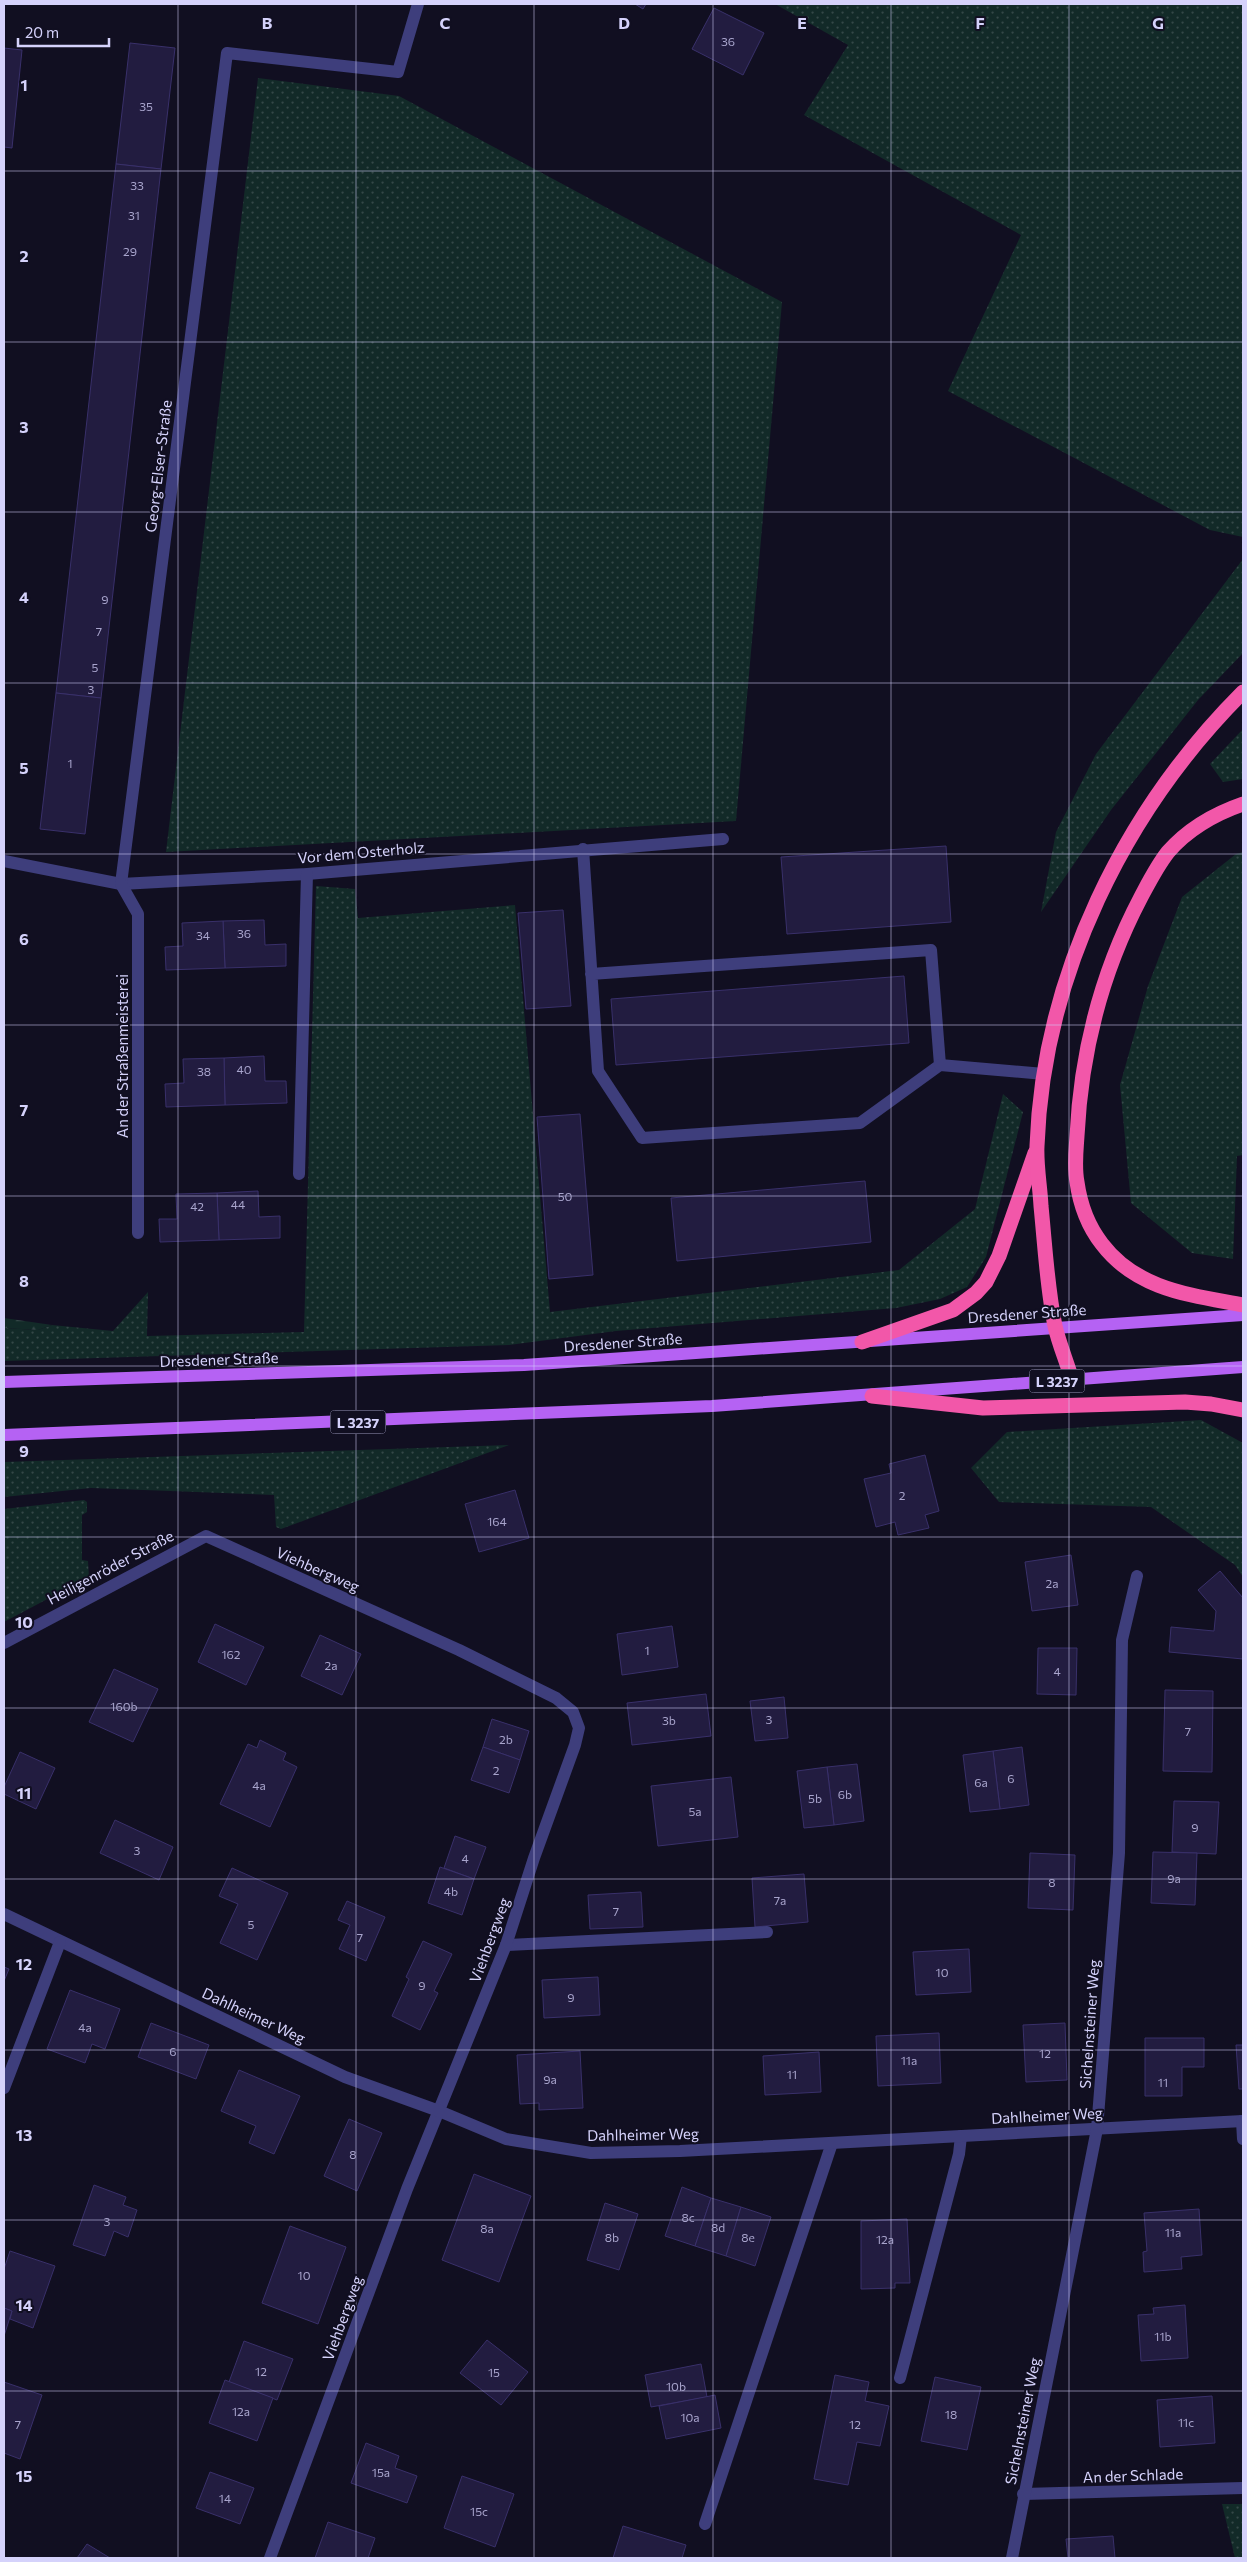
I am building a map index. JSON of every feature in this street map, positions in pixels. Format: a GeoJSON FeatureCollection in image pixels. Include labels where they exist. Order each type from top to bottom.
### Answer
{"type":"FeatureCollection","features":[{"type":"Feature","properties":{"kind":"highway"},"geometry":{"type":"LineString","coordinates":[[1072,1380],[1055,1327],[1046,1266],[1037,1147],[1044,1074],[1056,1020],[1071,966],[1092,914],[1116,864],[1143,815],[1168,778],[1195,744],[1243,692]]}},
{"type":"Feature","properties":{"kind":"highway"},"geometry":{"type":"LineString","coordinates":[[1243,804],[1224,810],[1184,836],[1154,872],[1134,910],[1114,958],[1091,1032],[1078,1115],[1076,1180],[1089,1224],[1102,1244],[1132,1273],[1171,1291],[1243,1305]]}},
{"type":"Feature","properties":{"kind":"highway"},"geometry":{"type":"LineString","coordinates":[[862,1342],[953,1310],[976,1293],[986,1282],[999,1256],[1037,1147]]}},
{"type":"Feature","properties":{"kind":"highway"},"geometry":{"type":"LineString","coordinates":[[872,1396],[983,1408],[1185,1402],[1211,1404],[1243,1410]]}},
{"type":"Feature","properties":{"kind":"main road","name":"Dresdener Straße"},"geometry":{"type":"LineString","coordinates":[[4,1382],[524,1365],[1243,1315]]}},
{"type":"Feature","properties":{"kind":"main road","name":"L 3237"},"geometry":{"type":"LineString","coordinates":[[4,1435],[702,1407],[872,1396],[1243,1367]]}},
{"type":"Feature","properties":{"kind":"street","name":"Georg-Elser-Straße"},"geometry":{"type":"LineString","coordinates":[[121,884],[227,53],[398,72],[418,4]]}},
{"type":"Feature","properties":{"kind":"street","name":"Vor dem Osterholz"},"geometry":{"type":"LineString","coordinates":[[4,861],[121,884],[307,874],[583,849],[723,839]]}},
{"type":"Feature","properties":{"kind":"street"},"geometry":{"type":"LineString","coordinates":[[583,849],[598,1071],[642,1138],[860,1124],[940,1065],[1044,1074]]}},
{"type":"Feature","properties":{"kind":"street"},"geometry":{"type":"LineString","coordinates":[[299,1174],[307,874]]}},
{"type":"Feature","properties":{"kind":"street","name":"An der Straßenmeisterei"},"geometry":{"type":"LineString","coordinates":[[121,884],[138,914],[138,1233]]}},
{"type":"Feature","properties":{"kind":"street"},"geometry":{"type":"LineString","coordinates":[[591,974],[931,950],[940,1065]]}},
{"type":"Feature","properties":{"kind":"street","name":"Heiligenröder Straße"},"geometry":{"type":"LineString","coordinates":[[4,1643],[206,1536]]}},
{"type":"Feature","properties":{"kind":"street","name":"Viehbergweg"},"geometry":{"type":"LineString","coordinates":[[206,1536],[459,1650],[556,1698],[573,1712],[579,1728],[575,1746],[506,1945],[404,2198],[270,2558]]}},
{"type":"Feature","properties":{"kind":"street","name":"Sichelnsteiner Weg"},"geometry":{"type":"LineString","coordinates":[[1012,2558],[1023,2494],[1097,2129],[1119,1853],[1122,1640],[1137,1576]]}},
{"type":"Feature","properties":{"kind":"street","name":"Dahlheimer Weg"},"geometry":{"type":"LineString","coordinates":[[4,1914],[345,2077],[439,2111],[506,2140],[591,2153],[680,2151],[1242,2121],[1243,2139]]}},
{"type":"Feature","properties":{"kind":"street"},"geometry":{"type":"LineString","coordinates":[[506,1945],[767,1932]]}},
{"type":"Feature","properties":{"kind":"street"},"geometry":{"type":"LineString","coordinates":[[4,2088],[60,1942]]}},
{"type":"Feature","properties":{"kind":"street"},"geometry":{"type":"LineString","coordinates":[[900,2378],[959,2154],[961,2136]]}},
{"type":"Feature","properties":{"kind":"street"},"geometry":{"type":"LineString","coordinates":[[705,2524],[832,2143]]}},
{"type":"Feature","properties":{"kind":"street","name":"An der Schlade"},"geometry":{"type":"LineString","coordinates":[[1023,2494],[1243,2488]]}},
{"type":"Feature","properties":{"kind":"green space"},"geometry":{"type":"Polygon","coordinates":[[[775,4],[1243,4],[1243,537],[1210,530],[948,391],[1021,235],[804,115],[848,45],[775,4]]]}},
{"type":"Feature","properties":{"kind":"green space"},"geometry":{"type":"Polygon","coordinates":[[[258,78],[399,96],[782,302],[736,821],[166,852],[258,78]]]}},
{"type":"Feature","properties":{"kind":"green space"},"geometry":{"type":"Polygon","coordinates":[[[1243,559],[1243,653],[1198,700],[1111,810],[1041,912],[1056,832],[1096,754],[1243,559]]]}},
{"type":"Feature","properties":{"kind":"green space"},"geometry":{"type":"Polygon","coordinates":[[[1243,729],[1243,779],[1223,782],[1210,764],[1243,729]]]}},
{"type":"Feature","properties":{"kind":"green space"},"geometry":{"type":"Polygon","coordinates":[[[1243,852],[1243,1155],[1237,1156],[1233,1259],[1192,1253],[1131,1203],[1120,1085],[1148,986],[1182,897],[1236,854],[1243,852]]]}},
{"type":"Feature","properties":{"kind":"green space"},"geometry":{"type":"Polygon","coordinates":[[[316,886],[355,889],[358,918],[515,905],[550,1312],[899,1270],[975,1209],[1003,1094],[1023,1112],[986,1257],[967,1287],[940,1299],[896,1308],[616,1331],[509,1345],[4,1361],[4,1328],[38,1330],[52,1325],[113,1331],[148,1292],[147,1336],[304,1332],[316,886]]]}},
{"type":"Feature","properties":{"kind":"green space"},"geometry":{"type":"Polygon","coordinates":[[[4,1318],[52,1325],[38,1330],[4,1328],[4,1318]]]}},
{"type":"Feature","properties":{"kind":"green space"},"geometry":{"type":"Polygon","coordinates":[[[1201,1420],[1243,1443],[1243,1577],[1235,1565],[1151,1507],[999,1502],[971,1468],[1007,1432],[1201,1420]]]}},
{"type":"Feature","properties":{"kind":"green space"},"geometry":{"type":"Polygon","coordinates":[[[509,1445],[281,1529],[276,1527],[274,1495],[91,1488],[4,1497],[4,1462],[509,1445]]]}},
{"type":"Feature","properties":{"kind":"green space"},"geometry":{"type":"Polygon","coordinates":[[[84,1500],[87,1502],[87,1512],[82,1515],[82,1560],[88,1561],[89,1577],[4,1622],[4,1509],[84,1500]]]}},
{"type":"Feature","properties":{"kind":"green space"},"geometry":{"type":"Polygon","coordinates":[[[1222,2504],[1243,2504],[1243,2558],[1235,2558],[1222,2504]]]}},
{"type":"Feature","properties":{"kind":"building"},"geometry":{"type":"Polygon","coordinates":[[[635,4],[646,4],[643,9],[635,4]]]}},
{"type":"Feature","properties":{"kind":"building"},"geometry":{"type":"Polygon","coordinates":[[[714,8],[764,33],[743,75],[692,49],[714,8]]]}},
{"type":"Feature","properties":{"kind":"building"},"geometry":{"type":"Polygon","coordinates":[[[130,43],[175,48],[161,169],[116,164],[130,43]]]}},
{"type":"Feature","properties":{"kind":"building"},"geometry":{"type":"Polygon","coordinates":[[[4,48],[22,50],[12,148],[4,147],[4,48]]]}},
{"type":"Feature","properties":{"kind":"building"},"geometry":{"type":"Polygon","coordinates":[[[116,164],[161,169],[101,698],[56,693],[116,164]]]}},
{"type":"Feature","properties":{"kind":"building"},"geometry":{"type":"Polygon","coordinates":[[[56,693],[101,698],[85,834],[40,829],[56,693]]]}},
{"type":"Feature","properties":{"kind":"building"},"geometry":{"type":"Polygon","coordinates":[[[946,846],[951,922],[787,934],[781,857],[946,846]]]}},
{"type":"Feature","properties":{"kind":"building"},"geometry":{"type":"Polygon","coordinates":[[[563,910],[571,1006],[526,1009],[518,913],[563,910]]]}},
{"type":"Feature","properties":{"kind":"building"},"geometry":{"type":"Polygon","coordinates":[[[264,920],[265,945],[286,944],[286,966],[225,968],[223,921],[264,920]]]}},
{"type":"Feature","properties":{"kind":"building"},"geometry":{"type":"Polygon","coordinates":[[[223,921],[225,968],[166,970],[165,947],[183,946],[182,923],[223,921]]]}},
{"type":"Feature","properties":{"kind":"building"},"geometry":{"type":"Polygon","coordinates":[[[904,976],[909,1043],[616,1065],[611,999],[904,976]]]}},
{"type":"Feature","properties":{"kind":"building"},"geometry":{"type":"Polygon","coordinates":[[[264,1056],[265,1081],[286,1081],[287,1103],[225,1105],[224,1058],[264,1056]]]}},
{"type":"Feature","properties":{"kind":"building"},"geometry":{"type":"Polygon","coordinates":[[[224,1058],[225,1105],[166,1107],[165,1084],[184,1083],[183,1059],[224,1058]]]}},
{"type":"Feature","properties":{"kind":"building"},"geometry":{"type":"Polygon","coordinates":[[[580,1114],[593,1275],[549,1279],[537,1117],[580,1114]]]}},
{"type":"Feature","properties":{"kind":"building"},"geometry":{"type":"Polygon","coordinates":[[[865,1181],[871,1242],[677,1261],[671,1198],[865,1181]]]}},
{"type":"Feature","properties":{"kind":"building"},"geometry":{"type":"Polygon","coordinates":[[[258,1191],[259,1217],[280,1216],[280,1238],[219,1240],[217,1193],[258,1191]]]}},
{"type":"Feature","properties":{"kind":"building"},"geometry":{"type":"Polygon","coordinates":[[[217,1193],[219,1240],[160,1242],[159,1219],[177,1219],[176,1194],[217,1193]]]}},
{"type":"Feature","properties":{"kind":"building"},"geometry":{"type":"Polygon","coordinates":[[[925,1455],[939,1511],[925,1515],[929,1528],[898,1535],[895,1522],[876,1527],[864,1479],[891,1473],[889,1464],[925,1455]]]}},
{"type":"Feature","properties":{"kind":"building"},"geometry":{"type":"Polygon","coordinates":[[[515,1490],[529,1538],[479,1552],[465,1504],[515,1490]]]}},
{"type":"Feature","properties":{"kind":"building"},"geometry":{"type":"Polygon","coordinates":[[[1071,1555],[1078,1605],[1032,1611],[1025,1562],[1071,1555]]]}},
{"type":"Feature","properties":{"kind":"building"},"geometry":{"type":"Polygon","coordinates":[[[1220,1571],[1243,1598],[1243,1659],[1169,1652],[1171,1627],[1214,1631],[1216,1611],[1198,1590],[1220,1571]]]}},
{"type":"Feature","properties":{"kind":"building"},"geometry":{"type":"Polygon","coordinates":[[[215,1624],[264,1647],[246,1685],[198,1662],[215,1624]]]}},
{"type":"Feature","properties":{"kind":"building"},"geometry":{"type":"Polygon","coordinates":[[[672,1626],[678,1667],[622,1675],[617,1634],[672,1626]]]}},
{"type":"Feature","properties":{"kind":"building"},"geometry":{"type":"Polygon","coordinates":[[[320,1635],[361,1654],[342,1695],[301,1676],[320,1635]]]}},
{"type":"Feature","properties":{"kind":"building"},"geometry":{"type":"Polygon","coordinates":[[[1038,1648],[1077,1648],[1076,1695],[1037,1694],[1038,1648]]]}},
{"type":"Feature","properties":{"kind":"building"},"geometry":{"type":"Polygon","coordinates":[[[114,1669],[158,1689],[133,1742],[89,1722],[114,1669]]]}},
{"type":"Feature","properties":{"kind":"building"},"geometry":{"type":"Polygon","coordinates":[[[1165,1690],[1213,1691],[1212,1772],[1163,1771],[1165,1690]]]}},
{"type":"Feature","properties":{"kind":"building"},"geometry":{"type":"Polygon","coordinates":[[[706,1694],[711,1736],[632,1745],[627,1703],[706,1694]]]}},
{"type":"Feature","properties":{"kind":"building"},"geometry":{"type":"Polygon","coordinates":[[[784,1697],[788,1738],[755,1741],[750,1701],[784,1697]]]}},
{"type":"Feature","properties":{"kind":"building"},"geometry":{"type":"Polygon","coordinates":[[[492,1719],[529,1731],[520,1760],[483,1747],[492,1719]]]}},
{"type":"Feature","properties":{"kind":"building"},"geometry":{"type":"Polygon","coordinates":[[[260,1740],[286,1753],[283,1760],[297,1767],[270,1827],[220,1804],[248,1744],[257,1748],[260,1740]]]}},
{"type":"Feature","properties":{"kind":"building"},"geometry":{"type":"Polygon","coordinates":[[[483,1747],[520,1760],[509,1793],[471,1780],[483,1747]]]}},
{"type":"Feature","properties":{"kind":"building"},"geometry":{"type":"Polygon","coordinates":[[[1022,1747],[1029,1805],[1000,1809],[993,1751],[1022,1747]]]}},
{"type":"Feature","properties":{"kind":"building"},"geometry":{"type":"Polygon","coordinates":[[[993,1751],[1000,1809],[970,1812],[963,1755],[993,1751]]]}},
{"type":"Feature","properties":{"kind":"building"},"geometry":{"type":"Polygon","coordinates":[[[20,1752],[55,1768],[36,1809],[4,1794],[4,1787],[20,1752]]]}},
{"type":"Feature","properties":{"kind":"building"},"geometry":{"type":"Polygon","coordinates":[[[857,1764],[864,1821],[834,1825],[827,1767],[857,1764]]]}},
{"type":"Feature","properties":{"kind":"building"},"geometry":{"type":"Polygon","coordinates":[[[827,1767],[834,1825],[804,1828],[797,1771],[827,1767]]]}},
{"type":"Feature","properties":{"kind":"building"},"geometry":{"type":"Polygon","coordinates":[[[731,1777],[738,1837],[658,1846],[651,1786],[731,1777]]]}},
{"type":"Feature","properties":{"kind":"building"},"geometry":{"type":"Polygon","coordinates":[[[1174,1801],[1219,1802],[1216,1854],[1172,1852],[1174,1801]]]}},
{"type":"Feature","properties":{"kind":"building"},"geometry":{"type":"Polygon","coordinates":[[[115,1820],[173,1847],[159,1880],[100,1853],[115,1820]]]}},
{"type":"Feature","properties":{"kind":"building"},"geometry":{"type":"Polygon","coordinates":[[[455,1836],[486,1847],[474,1879],[444,1868],[455,1836]]]}},
{"type":"Feature","properties":{"kind":"building"},"geometry":{"type":"Polygon","coordinates":[[[1153,1852],[1197,1853],[1195,1905],[1151,1903],[1153,1852]]]}},
{"type":"Feature","properties":{"kind":"building"},"geometry":{"type":"Polygon","coordinates":[[[1030,1853],[1075,1855],[1073,1910],[1028,1908],[1030,1853]]]}},
{"type":"Feature","properties":{"kind":"building"},"geometry":{"type":"Polygon","coordinates":[[[440,1867],[474,1879],[462,1915],[428,1903],[440,1867]]]}},
{"type":"Feature","properties":{"kind":"building"},"geometry":{"type":"Polygon","coordinates":[[[232,1868],[288,1893],[257,1960],[220,1943],[238,1904],[219,1896],[232,1868]]]}},
{"type":"Feature","properties":{"kind":"building"},"geometry":{"type":"Polygon","coordinates":[[[804,1874],[808,1922],[755,1927],[752,1878],[804,1874]]]}},
{"type":"Feature","properties":{"kind":"building"},"geometry":{"type":"Polygon","coordinates":[[[641,1892],[643,1927],[590,1929],[588,1895],[641,1892]]]}},
{"type":"Feature","properties":{"kind":"building"},"geometry":{"type":"Polygon","coordinates":[[[347,1901],[385,1917],[366,1961],[339,1949],[350,1925],[338,1920],[347,1901]]]}},
{"type":"Feature","properties":{"kind":"building"},"geometry":{"type":"Polygon","coordinates":[[[423,1941],[452,1954],[434,1991],[438,1993],[420,2030],[392,2016],[409,1979],[406,1977],[423,1941]]]}},
{"type":"Feature","properties":{"kind":"building"},"geometry":{"type":"Polygon","coordinates":[[[969,1949],[971,1992],[916,1995],[913,1952],[969,1949]]]}},
{"type":"Feature","properties":{"kind":"building"},"geometry":{"type":"Polygon","coordinates":[[[4,1967],[9,1969],[4,1981],[4,1967]]]}},
{"type":"Feature","properties":{"kind":"building"},"geometry":{"type":"Polygon","coordinates":[[[598,1977],[600,2015],[544,2018],[542,1980],[598,1977]]]}},
{"type":"Feature","properties":{"kind":"building"},"geometry":{"type":"Polygon","coordinates":[[[70,1990],[120,2009],[105,2049],[92,2044],[85,2063],[47,2049],[70,1990]]]}},
{"type":"Feature","properties":{"kind":"building"},"geometry":{"type":"Polygon","coordinates":[[[151,2023],[209,2045],[196,2079],[138,2057],[151,2023]]]}},
{"type":"Feature","properties":{"kind":"building"},"geometry":{"type":"Polygon","coordinates":[[[1065,2023],[1067,2080],[1026,2082],[1023,2025],[1065,2023]]]}},
{"type":"Feature","properties":{"kind":"building"},"geometry":{"type":"Polygon","coordinates":[[[939,2033],[941,2083],[878,2086],[876,2036],[939,2033]]]}},
{"type":"Feature","properties":{"kind":"building"},"geometry":{"type":"Polygon","coordinates":[[[1145,2038],[1204,2038],[1204,2067],[1182,2067],[1182,2096],[1145,2096],[1145,2038]]]}},
{"type":"Feature","properties":{"kind":"building"},"geometry":{"type":"Polygon","coordinates":[[[1236,2045],[1243,2045],[1243,2089],[1239,2089],[1236,2045]]]}},
{"type":"Feature","properties":{"kind":"building"},"geometry":{"type":"Polygon","coordinates":[[[580,2051],[583,2108],[539,2110],[539,2103],[520,2104],[517,2055],[580,2051]]]}},
{"type":"Feature","properties":{"kind":"building"},"geometry":{"type":"Polygon","coordinates":[[[819,2052],[821,2092],[765,2095],[763,2056],[819,2052]]]}},
{"type":"Feature","properties":{"kind":"building"},"geometry":{"type":"Polygon","coordinates":[[[239,2070],[300,2096],[274,2154],[249,2143],[256,2126],[221,2111],[239,2070]]]}},
{"type":"Feature","properties":{"kind":"building"},"geometry":{"type":"Polygon","coordinates":[[[349,2119],[382,2133],[357,2191],[324,2176],[349,2119]]]}},
{"type":"Feature","properties":{"kind":"building"},"geometry":{"type":"Polygon","coordinates":[[[474,2174],[531,2196],[499,2282],[442,2260],[474,2174]]]}},
{"type":"Feature","properties":{"kind":"building"},"geometry":{"type":"Polygon","coordinates":[[[94,2185],[126,2197],[123,2205],[137,2210],[128,2237],[114,2231],[105,2256],[73,2245],[94,2185]]]}},
{"type":"Feature","properties":{"kind":"building"},"geometry":{"type":"Polygon","coordinates":[[[682,2187],[711,2198],[695,2246],[665,2236],[682,2187]]]}},
{"type":"Feature","properties":{"kind":"building"},"geometry":{"type":"Polygon","coordinates":[[[711,2198],[741,2207],[726,2256],[695,2246],[711,2198]]]}},
{"type":"Feature","properties":{"kind":"building"},"geometry":{"type":"Polygon","coordinates":[[[605,2203],[638,2214],[619,2270],[587,2260],[605,2203]]]}},
{"type":"Feature","properties":{"kind":"building"},"geometry":{"type":"Polygon","coordinates":[[[741,2207],[771,2217],[755,2266],[726,2256],[741,2207]]]}},
{"type":"Feature","properties":{"kind":"building"},"geometry":{"type":"Polygon","coordinates":[[[1199,2209],[1202,2255],[1181,2257],[1182,2269],[1144,2272],[1143,2252],[1147,2251],[1144,2213],[1199,2209]]]}},
{"type":"Feature","properties":{"kind":"building"},"geometry":{"type":"Polygon","coordinates":[[[907,2219],[910,2283],[895,2283],[895,2288],[861,2289],[861,2221],[907,2219]]]}},
{"type":"Feature","properties":{"kind":"building"},"geometry":{"type":"Polygon","coordinates":[[[290,2226],[346,2247],[318,2324],[262,2303],[290,2226]]]}},
{"type":"Feature","properties":{"kind":"building"},"geometry":{"type":"Polygon","coordinates":[[[10,2251],[55,2266],[33,2328],[10,2319],[12,2311],[4,2308],[4,2269],[10,2251]]]}},
{"type":"Feature","properties":{"kind":"building"},"geometry":{"type":"Polygon","coordinates":[[[1185,2305],[1188,2358],[1141,2361],[1138,2315],[1154,2314],[1153,2308],[1185,2305]]]}},
{"type":"Feature","properties":{"kind":"building"},"geometry":{"type":"Polygon","coordinates":[[[4,2308],[12,2311],[4,2336],[4,2308]]]}},
{"type":"Feature","properties":{"kind":"building"},"geometry":{"type":"Polygon","coordinates":[[[487,2340],[528,2372],[501,2405],[460,2373],[487,2340]]]}},
{"type":"Feature","properties":{"kind":"building"},"geometry":{"type":"Polygon","coordinates":[[[244,2341],[293,2359],[277,2400],[229,2382],[244,2341]]]}},
{"type":"Feature","properties":{"kind":"building"},"geometry":{"type":"Polygon","coordinates":[[[701,2364],[707,2397],[651,2407],[645,2375],[701,2364]]]}},
{"type":"Feature","properties":{"kind":"building"},"geometry":{"type":"Polygon","coordinates":[[[835,2375],[869,2382],[865,2401],[889,2406],[880,2446],[857,2442],[848,2485],[814,2479],[835,2375]]]}},
{"type":"Feature","properties":{"kind":"building"},"geometry":{"type":"Polygon","coordinates":[[[935,2377],[981,2387],[967,2450],[921,2441],[935,2377]]]}},
{"type":"Feature","properties":{"kind":"building"},"geometry":{"type":"Polygon","coordinates":[[[225,2380],[273,2398],[257,2441],[209,2423],[225,2380]]]}},
{"type":"Feature","properties":{"kind":"building"},"geometry":{"type":"Polygon","coordinates":[[[4,2382],[42,2395],[20,2459],[4,2453],[4,2382]]]}},
{"type":"Feature","properties":{"kind":"building"},"geometry":{"type":"Polygon","coordinates":[[[715,2395],[721,2428],[666,2439],[659,2406],[715,2395]]]}},
{"type":"Feature","properties":{"kind":"building"},"geometry":{"type":"Polygon","coordinates":[[[1212,2396],[1215,2443],[1160,2447],[1157,2400],[1212,2396]]]}},
{"type":"Feature","properties":{"kind":"building"},"geometry":{"type":"Polygon","coordinates":[[[366,2443],[399,2456],[395,2468],[417,2476],[407,2503],[351,2483],[366,2443]]]}},
{"type":"Feature","properties":{"kind":"building"},"geometry":{"type":"Polygon","coordinates":[[[210,2472],[254,2488],[240,2524],[196,2508],[210,2472]]]}},
{"type":"Feature","properties":{"kind":"building"},"geometry":{"type":"Polygon","coordinates":[[[462,2476],[514,2494],[495,2547],[444,2528],[462,2476]]]}},
{"type":"Feature","properties":{"kind":"building"},"geometry":{"type":"Polygon","coordinates":[[[328,2522],[375,2538],[368,2558],[315,2558],[328,2522]]]}},
{"type":"Feature","properties":{"kind":"building"},"geometry":{"type":"Polygon","coordinates":[[[623,2526],[686,2545],[682,2558],[613,2558],[623,2526]]]}},
{"type":"Feature","properties":{"kind":"building"},"geometry":{"type":"Polygon","coordinates":[[[1113,2536],[1115,2558],[1068,2558],[1066,2539],[1113,2536]]]}},
{"type":"Feature","properties":{"kind":"building"},"geometry":{"type":"Polygon","coordinates":[[[87,2544],[110,2558],[77,2558],[87,2544]]]}}]}
